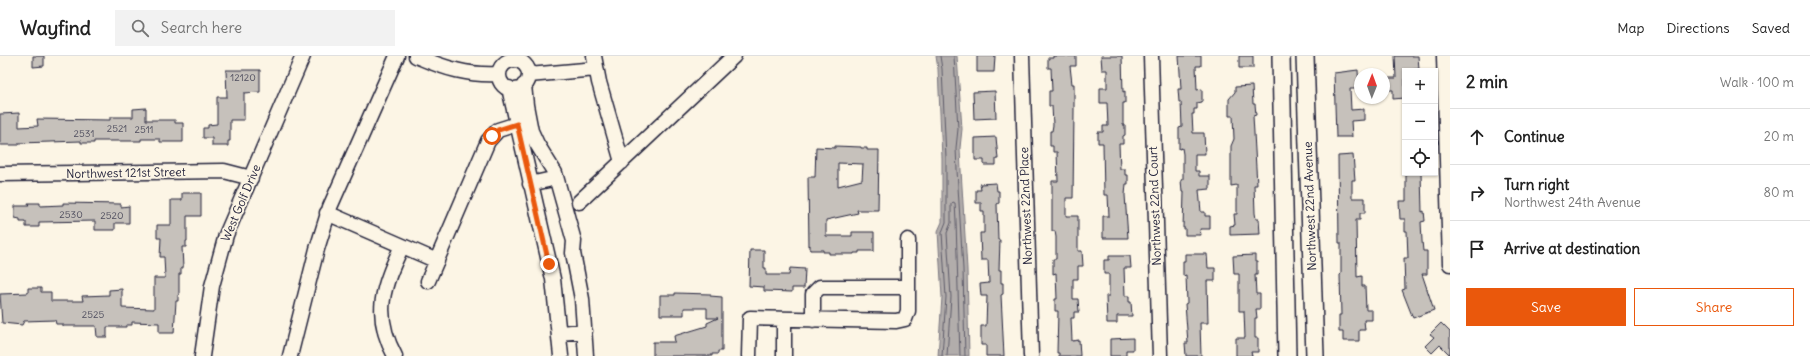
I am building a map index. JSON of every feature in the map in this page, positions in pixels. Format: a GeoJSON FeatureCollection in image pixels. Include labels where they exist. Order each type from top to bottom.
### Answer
{"type":"FeatureCollection","features":[{"type":"Feature","properties":{"kind":"main road","name":"Northwest 22nd Avenue"},"geometry":{"type":"LineString","coordinates":[[1281,56],[1287,356]]}},
{"type":"Feature","properties":{"kind":"main road","name":"Northwest 22nd Avenue"},"geometry":{"type":"LineString","coordinates":[[1305,56],[1315,356]]}},
{"type":"Feature","properties":{"kind":"street","name":"West Golf Drive"},"geometry":{"type":"LineString","coordinates":[[202,356],[209,300],[219,258],[230,225],[303,56]]}},
{"type":"Feature","properties":{"kind":"street"},"geometry":{"type":"LineString","coordinates":[[290,356],[328,213],[397,56]]}},
{"type":"Feature","properties":{"kind":"street"},"geometry":{"type":"LineString","coordinates":[[416,56],[463,73],[483,75],[500,74]]}},
{"type":"Feature","properties":{"kind":"street"},"geometry":{"type":"LineString","coordinates":[[579,202],[734,56]]}},
{"type":"Feature","properties":{"kind":"street","name":"Northwest 22nd Place"},"geometry":{"type":"LineString","coordinates":[[1022,56],[1031,356]]}},
{"type":"Feature","properties":{"kind":"street","name":"Northwest 22nd Court"},"geometry":{"type":"LineString","coordinates":[[1150,56],[1160,356]]}},
{"type":"Feature","properties":{"kind":"street"},"geometry":{"type":"LineString","coordinates":[[1444,56],[1450,264]]}},
{"type":"Feature","properties":{"kind":"street"},"geometry":{"type":"LineString","coordinates":[[586,356],[582,299],[573,252],[574,242],[558,179],[552,166],[542,153],[534,138],[529,123],[527,80],[526,66],[513,58],[502,66],[500,74],[502,83],[509,88],[517,89],[527,80],[595,63],[622,162]]}},
{"type":"Feature","properties":{"kind":"street"},"geometry":{"type":"LineString","coordinates":[[509,88],[553,279],[561,356]]}},
{"type":"Feature","properties":{"kind":"street"},"geometry":{"type":"LineString","coordinates":[[428,281],[488,141],[498,130],[517,124]]}},
{"type":"Feature","properties":{"kind":"street"},"geometry":{"type":"LineString","coordinates":[[542,153],[565,246],[573,252]]}},
{"type":"Feature","properties":{"kind":"street","name":"Northwest 121st Street"},"geometry":{"type":"LineString","coordinates":[[0,174],[224,171],[251,178]]}},
{"type":"Feature","properties":{"kind":"street"},"geometry":{"type":"LineString","coordinates":[[530,184],[548,180]]}},
{"type":"Feature","properties":{"kind":"street"},"geometry":{"type":"LineString","coordinates":[[328,213],[437,261]]}},
{"type":"Feature","properties":{"kind":"street"},"geometry":{"type":"LineString","coordinates":[[749,356],[750,318],[784,320],[896,321],[906,319],[908,311],[908,240]]}},
{"type":"Feature","properties":{"kind":"street"},"geometry":{"type":"LineString","coordinates":[[395,356],[384,333],[382,299],[387,279],[402,246]]}},
{"type":"Feature","properties":{"kind":"street"},"geometry":{"type":"LineString","coordinates":[[813,320],[813,294],[820,287],[908,287]]}},
{"type":"Feature","properties":{"kind":"street"},"geometry":{"type":"LineString","coordinates":[[784,320],[784,356]]}},
{"type":"Feature","properties":{"kind":"street"},"geometry":{"type":"LineString","coordinates":[[559,333],[585,332]]}},
{"type":"Feature","properties":{"kind":"water"},"geometry":{"type":"Polygon","coordinates":[[[936,56],[957,56],[962,129],[960,148],[967,269],[969,356],[938,356],[942,297],[938,231],[942,222],[942,158],[938,69],[936,56]]]}},
{"type":"Feature","properties":{"kind":"building"},"geometry":{"type":"Polygon","coordinates":[[[33,56],[44,56],[44,66],[33,67],[33,56]]]}},
{"type":"Feature","properties":{"kind":"building"},"geometry":{"type":"Polygon","coordinates":[[[977,56],[995,56],[994,72],[977,72],[977,56]]]}},
{"type":"Feature","properties":{"kind":"building"},"geometry":{"type":"Polygon","coordinates":[[[1053,56],[1076,56],[1076,66],[1070,66],[1072,84],[1074,84],[1073,198],[1066,198],[1066,216],[1078,216],[1078,251],[1082,251],[1083,266],[1078,266],[1078,279],[1073,279],[1073,299],[1078,299],[1079,312],[1074,312],[1074,318],[1071,318],[1072,341],[1079,340],[1080,356],[1059,356],[1059,353],[1057,353],[1058,311],[1055,311],[1055,299],[1057,299],[1056,273],[1053,274],[1053,259],[1056,259],[1056,237],[1055,231],[1052,231],[1052,181],[1058,181],[1057,152],[1053,152],[1053,146],[1050,146],[1050,131],[1052,131],[1053,125],[1052,106],[1049,106],[1049,91],[1052,91],[1051,68],[1048,68],[1048,58],[1053,58],[1053,56]]]}},
{"type":"Feature","properties":{"kind":"building"},"geometry":{"type":"Polygon","coordinates":[[[1101,56],[1122,56],[1123,92],[1125,91],[1125,103],[1123,103],[1123,125],[1125,125],[1125,135],[1123,136],[1123,144],[1119,144],[1120,169],[1125,169],[1125,175],[1128,175],[1128,184],[1126,184],[1125,195],[1128,238],[1103,238],[1103,216],[1109,216],[1108,195],[1104,195],[1103,143],[1098,143],[1098,132],[1103,132],[1103,126],[1108,126],[1107,103],[1100,103],[1100,88],[1107,88],[1107,70],[1102,70],[1101,56]]]}},
{"type":"Feature","properties":{"kind":"building"},"geometry":{"type":"Polygon","coordinates":[[[1179,56],[1201,56],[1201,66],[1196,66],[1197,90],[1202,89],[1202,102],[1197,103],[1197,109],[1194,109],[1194,114],[1192,114],[1193,133],[1204,133],[1205,154],[1195,154],[1195,171],[1199,171],[1199,176],[1210,176],[1210,189],[1199,190],[1201,212],[1205,212],[1205,216],[1210,216],[1210,229],[1200,229],[1201,235],[1185,235],[1185,228],[1183,228],[1184,192],[1182,192],[1181,180],[1183,179],[1183,154],[1182,148],[1179,149],[1179,128],[1182,127],[1181,102],[1179,102],[1178,89],[1181,89],[1179,56]]]}},
{"type":"Feature","properties":{"kind":"building"},"geometry":{"type":"Polygon","coordinates":[[[1239,56],[1253,56],[1253,68],[1239,68],[1239,56]]]}},
{"type":"Feature","properties":{"kind":"building"},"geometry":{"type":"Polygon","coordinates":[[[1395,56],[1418,56],[1419,68],[1402,68],[1402,98],[1393,99],[1393,90],[1390,90],[1390,78],[1396,78],[1395,56]]]}},
{"type":"Feature","properties":{"kind":"building"},"geometry":{"type":"Polygon","coordinates":[[[226,70],[260,70],[260,92],[244,93],[244,120],[230,120],[230,141],[228,141],[228,146],[212,146],[212,138],[203,138],[203,128],[208,128],[208,125],[217,124],[217,97],[227,97],[226,70]]]}},
{"type":"Feature","properties":{"kind":"building"},"geometry":{"type":"Polygon","coordinates":[[[1354,70],[1354,89],[1350,89],[1351,110],[1364,109],[1364,120],[1351,121],[1352,137],[1336,137],[1334,73],[1354,70]]]}},
{"type":"Feature","properties":{"kind":"building"},"geometry":{"type":"Polygon","coordinates":[[[1252,86],[1253,104],[1255,104],[1256,115],[1253,116],[1257,185],[1254,185],[1255,213],[1256,219],[1259,219],[1260,234],[1230,235],[1230,226],[1235,225],[1234,214],[1237,214],[1237,185],[1231,186],[1231,146],[1234,139],[1233,116],[1229,116],[1229,99],[1235,92],[1235,87],[1252,86]]]}},
{"type":"Feature","properties":{"kind":"building"},"geometry":{"type":"Polygon","coordinates":[[[995,91],[996,118],[974,119],[973,92],[995,91]]]}},
{"type":"Feature","properties":{"kind":"building"},"geometry":{"type":"Polygon","coordinates":[[[146,108],[146,120],[175,120],[175,123],[183,123],[183,142],[160,142],[160,139],[141,139],[141,141],[94,141],[94,143],[81,143],[81,141],[0,145],[0,114],[19,113],[19,127],[38,126],[37,119],[110,120],[110,117],[133,117],[133,109],[146,108]]]}},
{"type":"Feature","properties":{"kind":"building"},"geometry":{"type":"Polygon","coordinates":[[[996,137],[998,159],[996,159],[996,165],[984,165],[984,160],[975,160],[975,138],[996,137]]]}},
{"type":"Feature","properties":{"kind":"building"},"geometry":{"type":"Polygon","coordinates":[[[835,146],[861,147],[867,148],[867,150],[879,150],[878,210],[857,210],[858,213],[826,220],[826,236],[852,236],[852,232],[874,232],[874,251],[859,251],[859,253],[854,254],[829,254],[829,252],[823,252],[823,250],[810,250],[808,177],[815,177],[816,147],[835,148],[835,146]],[[838,163],[838,186],[862,180],[863,164],[838,163]]]}},
{"type":"Feature","properties":{"kind":"building"},"geometry":{"type":"Polygon","coordinates":[[[1353,155],[1355,180],[1352,180],[1352,198],[1365,198],[1365,213],[1360,213],[1360,220],[1356,220],[1357,277],[1362,276],[1362,286],[1365,286],[1366,310],[1372,310],[1372,320],[1364,320],[1365,330],[1359,330],[1359,341],[1343,341],[1343,332],[1339,332],[1339,315],[1341,315],[1341,243],[1339,243],[1338,156],[1353,155]]]}},
{"type":"Feature","properties":{"kind":"building"},"geometry":{"type":"Polygon","coordinates":[[[1406,176],[1421,176],[1422,212],[1424,211],[1425,221],[1421,222],[1422,241],[1423,251],[1427,251],[1427,274],[1422,274],[1434,310],[1413,318],[1402,290],[1405,289],[1404,258],[1408,258],[1407,231],[1405,231],[1405,219],[1400,219],[1399,201],[1406,201],[1406,176]]]}},
{"type":"Feature","properties":{"kind":"building"},"geometry":{"type":"Polygon","coordinates":[[[996,183],[997,191],[999,191],[999,203],[997,204],[998,240],[1000,240],[999,270],[1001,270],[1001,283],[1003,283],[1003,294],[1001,295],[1004,356],[986,356],[986,345],[981,345],[981,326],[986,326],[987,296],[981,296],[980,284],[989,283],[988,260],[981,260],[980,233],[984,233],[984,211],[981,211],[981,203],[976,203],[976,190],[981,190],[980,184],[996,183]]]}},
{"type":"Feature","properties":{"kind":"building"},"geometry":{"type":"Polygon","coordinates":[[[182,193],[201,193],[201,216],[187,216],[187,241],[186,247],[182,247],[183,268],[181,268],[181,274],[179,274],[179,295],[178,301],[176,301],[174,333],[159,333],[159,323],[132,322],[132,325],[126,325],[126,327],[107,327],[107,337],[97,337],[96,326],[63,326],[63,324],[56,324],[55,320],[24,321],[22,325],[2,323],[0,294],[28,293],[28,288],[41,288],[41,292],[51,292],[51,301],[83,301],[82,296],[109,295],[109,290],[122,289],[122,308],[154,309],[154,278],[165,278],[164,257],[160,257],[161,238],[157,238],[157,225],[171,225],[171,200],[182,200],[182,193]]]}},
{"type":"Feature","properties":{"kind":"building"},"geometry":{"type":"Polygon","coordinates":[[[28,203],[40,203],[40,206],[63,205],[63,203],[121,204],[121,207],[129,206],[129,223],[115,223],[115,230],[95,230],[95,221],[39,222],[39,227],[26,227],[26,222],[20,222],[20,219],[15,218],[15,206],[29,206],[28,203]]]}},
{"type":"Feature","properties":{"kind":"building"},"geometry":{"type":"Polygon","coordinates":[[[750,250],[764,250],[764,268],[766,268],[766,275],[789,275],[790,268],[805,269],[804,288],[792,288],[792,292],[764,291],[764,287],[749,286],[750,250]]]}},
{"type":"Feature","properties":{"kind":"building"},"geometry":{"type":"Polygon","coordinates":[[[1185,254],[1207,254],[1208,268],[1215,268],[1215,281],[1207,281],[1208,323],[1200,323],[1201,356],[1186,356],[1185,343],[1188,343],[1185,304],[1187,303],[1186,275],[1183,276],[1183,261],[1185,261],[1185,254]]]}},
{"type":"Feature","properties":{"kind":"building"},"geometry":{"type":"Polygon","coordinates":[[[1255,255],[1255,262],[1257,262],[1257,275],[1255,275],[1256,294],[1260,294],[1260,309],[1256,309],[1257,318],[1255,318],[1255,338],[1258,338],[1258,352],[1251,352],[1252,356],[1236,356],[1236,338],[1245,338],[1244,311],[1239,311],[1239,274],[1234,274],[1233,256],[1255,255]]]}},
{"type":"Feature","properties":{"kind":"building"},"geometry":{"type":"Polygon","coordinates":[[[1109,256],[1130,256],[1131,268],[1124,268],[1125,296],[1129,296],[1132,316],[1117,316],[1117,323],[1107,323],[1106,296],[1109,296],[1109,274],[1104,274],[1104,260],[1109,260],[1109,256]]]}},
{"type":"Feature","properties":{"kind":"building"},"geometry":{"type":"Polygon","coordinates":[[[675,293],[710,294],[710,296],[722,297],[722,351],[718,351],[718,354],[712,354],[712,356],[653,356],[653,342],[675,342],[674,336],[707,326],[707,323],[718,318],[707,318],[707,308],[684,308],[684,315],[660,315],[660,295],[675,295],[675,293]]]}},
{"type":"Feature","properties":{"kind":"building"},"geometry":{"type":"Polygon","coordinates":[[[1441,323],[1450,332],[1450,355],[1440,345],[1432,353],[1425,346],[1434,337],[1430,334],[1441,323]]]}},
{"type":"Feature","properties":{"kind":"building"},"geometry":{"type":"Polygon","coordinates":[[[1133,338],[1133,350],[1126,350],[1126,356],[1110,356],[1110,339],[1133,338]]]}},
{"type":"Feature","properties":{"kind":"route"},"geometry":{"type":"LineString","coordinates":[[492,136],[498,130],[517,124],[549,264]]}}]}
